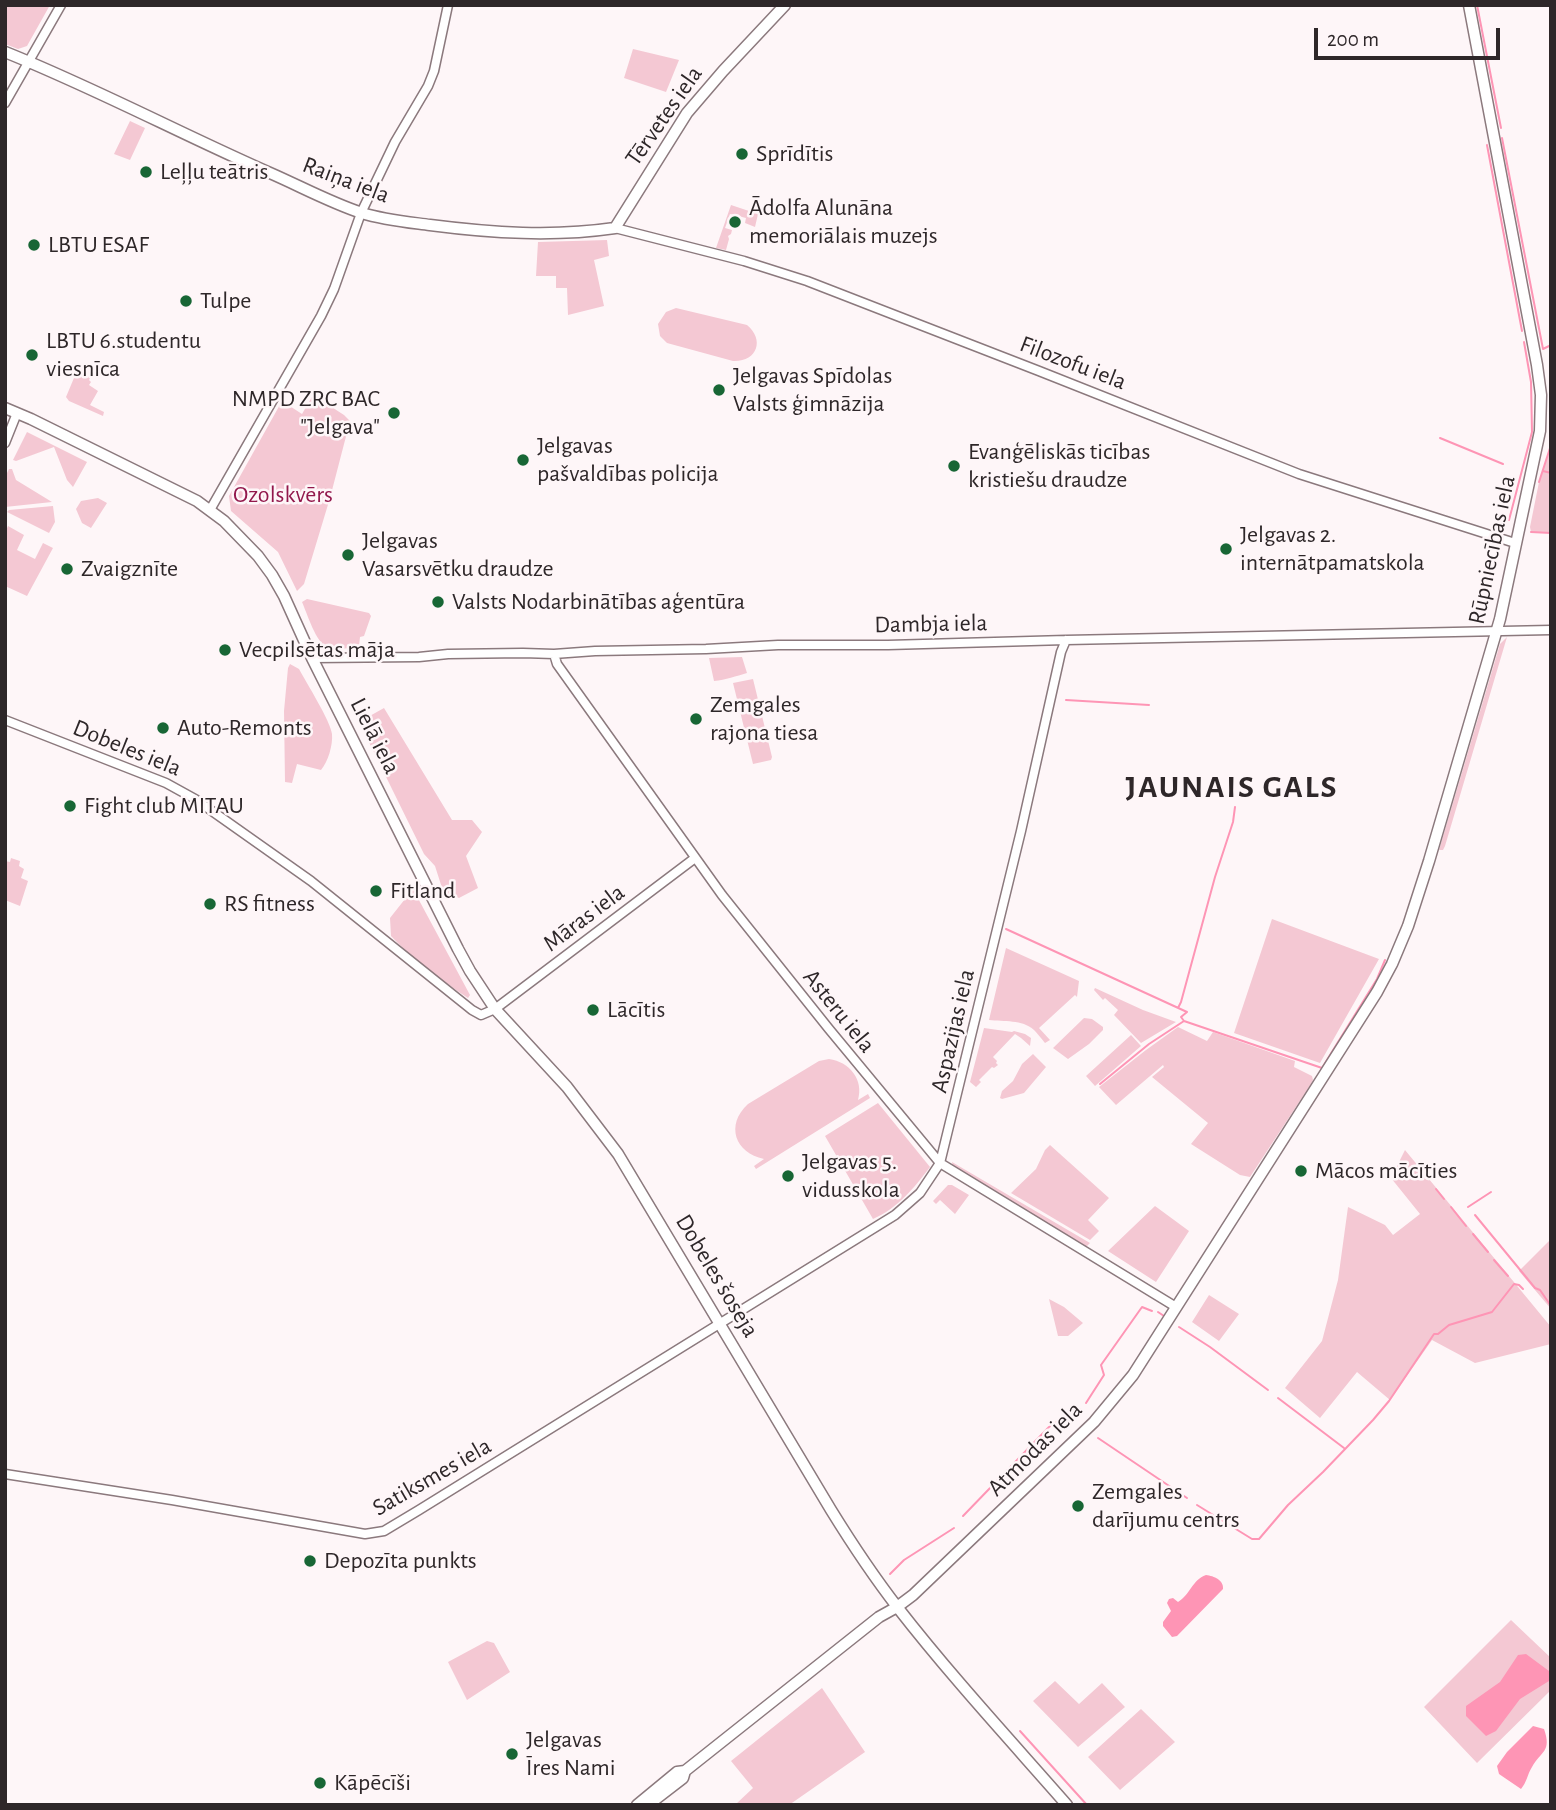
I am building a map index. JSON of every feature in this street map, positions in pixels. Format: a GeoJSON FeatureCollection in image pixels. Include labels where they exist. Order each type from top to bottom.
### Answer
{"type":"FeatureCollection","features":[{"type":"Feature","properties":{"kind":"main road","name":"Tērvetes iela"},"geometry":{"type":"LineString","coordinates":[[615,228],[687,113],[785,5]]}},
{"type":"Feature","properties":{"kind":"main road","name":"Rūpniecības iela"},"geometry":{"type":"LineString","coordinates":[[1324,1076],[1377,992],[1408,926],[1496,632],[1540,431],[1541,395],[1528,315],[1469,5]]}},
{"type":"Feature","properties":{"kind":"main road","name":"Raiņa iela"},"geometry":{"type":"LineString","coordinates":[[5,52],[361,213],[400,221],[502,232],[560,234],[615,228]]}},
{"type":"Feature","properties":{"kind":"main road","name":"Lielā iela"},"geometry":{"type":"LineString","coordinates":[[5,408],[183,493],[210,510],[245,541],[272,575],[284,596],[312,658],[458,949],[495,1009]]}},
{"type":"Feature","properties":{"kind":"main road","name":"Dobeles šoseja"},"geometry":{"type":"LineString","coordinates":[[495,1009],[567,1087],[596,1122],[628,1169],[853,1545],[897,1607],[1067,1805]]}},
{"type":"Feature","properties":{"kind":"main road","name":"Atmodas iela"},"geometry":{"type":"LineString","coordinates":[[637,1805],[677,1772],[685,1771],[876,1620],[914,1595],[1094,1422],[1133,1374],[1324,1076]]}},
{"type":"Feature","properties":{"kind":"main road","name":"Atmodas iela"},"geometry":{"type":"LineString","coordinates":[[648,1805],[683,1777],[685,1771]]}},
{"type":"Feature","properties":{"kind":"street"},"geometry":{"type":"LineString","coordinates":[[5,103],[61,5]]}},
{"type":"Feature","properties":{"kind":"street"},"geometry":{"type":"LineString","coordinates":[[210,510],[328,302],[361,213],[400,133],[435,71],[448,5]]}},
{"type":"Feature","properties":{"kind":"street","name":"Filozofu iela"},"geometry":{"type":"LineString","coordinates":[[615,228],[744,261],[807,281],[1300,474],[1515,543]]}},
{"type":"Feature","properties":{"kind":"street"},"geometry":{"type":"LineString","coordinates":[[5,443],[17,413]]}},
{"type":"Feature","properties":{"kind":"street","name":"Dambja iela"},"geometry":{"type":"LineString","coordinates":[[312,658],[554,654],[778,645],[888,645],[1551,630]]}},
{"type":"Feature","properties":{"kind":"street","name":"Aspazijas iela"},"geometry":{"type":"LineString","coordinates":[[720,1324],[895,1215],[920,1193],[940,1163],[1066,640]]}},
{"type":"Feature","properties":{"kind":"street","name":"Asteru iela"},"geometry":{"type":"LineString","coordinates":[[554,654],[557,664],[738,915],[940,1163],[1176,1307]]}},
{"type":"Feature","properties":{"kind":"street","name":"Dobeles iela"},"geometry":{"type":"LineString","coordinates":[[5,720],[166,783],[195,799],[311,881],[472,1010],[481,1015],[495,1009]]}},
{"type":"Feature","properties":{"kind":"street","name":"Māras iela"},"geometry":{"type":"LineString","coordinates":[[495,1009],[695,858]]}},
{"type":"Feature","properties":{"kind":"street","name":"Satiksmes iela"},"geometry":{"type":"LineString","coordinates":[[5,1474],[172,1500],[342,1531],[378,1533],[720,1324]]}},
{"type":"Feature","properties":{"kind":"green space"},"geometry":{"type":"Polygon","coordinates":[[[5,5],[50,5],[27,46],[18,49],[5,44],[5,5]]]}},
{"type":"Feature","properties":{"kind":"green space"},"geometry":{"type":"Polygon","coordinates":[[[633,49],[679,60],[666,92],[624,78],[633,49]]]}},
{"type":"Feature","properties":{"kind":"green space"},"geometry":{"type":"Polygon","coordinates":[[[130,121],[145,128],[130,160],[114,154],[130,121]]]}},
{"type":"Feature","properties":{"kind":"green space"},"geometry":{"type":"Polygon","coordinates":[[[731,205],[758,214],[755,227],[745,223],[746,218],[730,214],[725,228],[732,230],[728,236],[726,250],[716,248],[731,205]]]}},
{"type":"Feature","properties":{"kind":"green space"},"geometry":{"type":"Polygon","coordinates":[[[607,240],[609,256],[594,260],[604,306],[568,315],[567,288],[556,288],[556,276],[536,276],[538,242],[607,240]]]}},
{"type":"Feature","properties":{"kind":"green space"},"geometry":{"type":"Polygon","coordinates":[[[676,308],[747,325],[756,337],[756,349],[748,358],[733,361],[667,343],[660,336],[658,324],[666,312],[676,308]]]}},
{"type":"Feature","properties":{"kind":"green space"},"geometry":{"type":"Polygon","coordinates":[[[79,366],[93,373],[89,385],[98,391],[90,405],[104,412],[103,416],[69,401],[66,397],[79,366]]]}},
{"type":"Feature","properties":{"kind":"green space","name":"Ozolskvērs"},"geometry":{"type":"Polygon","coordinates":[[[313,395],[350,421],[304,584],[297,591],[278,552],[231,511],[229,496],[282,401],[302,414],[313,395]]]}},
{"type":"Feature","properties":{"kind":"green space"},"geometry":{"type":"Polygon","coordinates":[[[27,432],[87,462],[73,487],[67,480],[54,447],[13,460],[27,432]]]}},
{"type":"Feature","properties":{"kind":"green space"},"geometry":{"type":"Polygon","coordinates":[[[1551,445],[1551,533],[1531,532],[1539,482],[1551,445]]]}},
{"type":"Feature","properties":{"kind":"green space"},"geometry":{"type":"Polygon","coordinates":[[[9,469],[12,469],[16,480],[52,502],[5,507],[5,477],[9,469]]]}},
{"type":"Feature","properties":{"kind":"green space"},"geometry":{"type":"Polygon","coordinates":[[[98,498],[107,503],[91,528],[82,523],[76,509],[81,501],[98,498]]]}},
{"type":"Feature","properties":{"kind":"green space"},"geometry":{"type":"Polygon","coordinates":[[[53,506],[55,522],[49,533],[7,512],[9,510],[53,506]]]}},
{"type":"Feature","properties":{"kind":"green space"},"geometry":{"type":"Polygon","coordinates":[[[8,526],[24,535],[17,550],[35,559],[43,543],[53,548],[27,596],[5,586],[5,533],[8,526]]]}},
{"type":"Feature","properties":{"kind":"green space"},"geometry":{"type":"Polygon","coordinates":[[[307,599],[369,613],[371,616],[364,636],[360,637],[359,646],[338,649],[323,644],[302,602],[307,599]]]}},
{"type":"Feature","properties":{"kind":"green space"},"geometry":{"type":"Polygon","coordinates":[[[1507,637],[1445,846],[1443,850],[1439,850],[1500,644],[1507,637]]]}},
{"type":"Feature","properties":{"kind":"green space"},"geometry":{"type":"Polygon","coordinates":[[[742,657],[747,673],[714,681],[709,658],[742,657]]]}},
{"type":"Feature","properties":{"kind":"green space"},"geometry":{"type":"Polygon","coordinates":[[[290,664],[299,669],[332,734],[328,758],[321,770],[297,764],[292,783],[285,782],[284,711],[290,664]]]}},
{"type":"Feature","properties":{"kind":"green space"},"geometry":{"type":"Polygon","coordinates":[[[753,679],[772,757],[771,760],[753,764],[733,683],[753,679]]]}},
{"type":"Feature","properties":{"kind":"green space"},"geometry":{"type":"Polygon","coordinates":[[[384,708],[452,820],[472,820],[482,832],[466,856],[478,888],[459,898],[443,891],[435,866],[424,854],[359,722],[384,708]]]}},
{"type":"Feature","properties":{"kind":"green space"},"geometry":{"type":"Polygon","coordinates":[[[11,858],[20,861],[19,866],[24,869],[21,878],[28,881],[20,906],[5,900],[5,861],[10,862],[11,858]]]}},
{"type":"Feature","properties":{"kind":"green space"},"geometry":{"type":"Polygon","coordinates":[[[413,889],[470,995],[468,998],[428,969],[391,936],[390,918],[405,899],[407,892],[413,889]]]}},
{"type":"Feature","properties":{"kind":"green space"},"geometry":{"type":"Polygon","coordinates":[[[1272,919],[1379,959],[1320,1063],[1234,1033],[1272,919]]]}},
{"type":"Feature","properties":{"kind":"green space"},"geometry":{"type":"Polygon","coordinates":[[[1006,948],[1079,981],[1077,997],[1075,995],[1039,1028],[1050,1040],[1045,1043],[1029,1026],[989,1020],[1006,948]]]}},
{"type":"Feature","properties":{"kind":"green space"},"geometry":{"type":"Polygon","coordinates":[[[1095,988],[1176,1022],[1141,1043],[1114,1015],[1118,1010],[1105,998],[1103,1000],[1095,988]]]}},
{"type":"Feature","properties":{"kind":"green space"},"geometry":{"type":"Polygon","coordinates":[[[1084,1018],[1092,1019],[1103,1027],[1103,1030],[1068,1059],[1053,1048],[1084,1018]]]}},
{"type":"Feature","properties":{"kind":"green space"},"geometry":{"type":"Polygon","coordinates":[[[1178,1027],[1207,1041],[1213,1032],[1295,1061],[1294,1067],[1312,1076],[1311,1084],[1250,1177],[1240,1175],[1191,1144],[1208,1123],[1152,1077],[1163,1065],[1116,1105],[1099,1087],[1178,1027]]]}},
{"type":"Feature","properties":{"kind":"green space"},"geometry":{"type":"Polygon","coordinates":[[[984,1028],[1025,1034],[1031,1038],[1030,1046],[1015,1034],[993,1057],[998,1065],[992,1067],[979,1080],[981,1082],[976,1087],[970,1082],[984,1028]]]}},
{"type":"Feature","properties":{"kind":"green space"},"geometry":{"type":"Polygon","coordinates":[[[1131,1035],[1141,1046],[1095,1086],[1086,1076],[1131,1035]]]}},
{"type":"Feature","properties":{"kind":"green space"},"geometry":{"type":"Polygon","coordinates":[[[1033,1054],[1046,1067],[1024,1093],[1000,1098],[1002,1091],[1013,1081],[1022,1064],[1033,1054]]]}},
{"type":"Feature","properties":{"kind":"green space"},"geometry":{"type":"Polygon","coordinates":[[[829,1059],[843,1064],[854,1073],[859,1086],[858,1100],[868,1094],[870,1098],[756,1169],[754,1166],[764,1159],[746,1151],[736,1137],[735,1129],[741,1112],[748,1104],[819,1061],[829,1059]]]}},
{"type":"Feature","properties":{"kind":"green space"},"geometry":{"type":"Polygon","coordinates":[[[878,1103],[930,1167],[898,1203],[873,1219],[825,1136],[878,1103]]]}},
{"type":"Feature","properties":{"kind":"green space"},"geometry":{"type":"Polygon","coordinates":[[[1050,1145],[1109,1198],[1088,1220],[1099,1231],[1090,1240],[1011,1193],[1036,1169],[1050,1145]]]}},
{"type":"Feature","properties":{"kind":"green space"},"geometry":{"type":"Polygon","coordinates":[[[1405,1150],[1551,1327],[1551,1344],[1475,1363],[1432,1340],[1390,1400],[1357,1372],[1320,1418],[1285,1388],[1322,1341],[1338,1280],[1348,1207],[1385,1225],[1393,1235],[1420,1214],[1391,1178],[1405,1150]]]}},
{"type":"Feature","properties":{"kind":"green space"},"geometry":{"type":"Polygon","coordinates":[[[952,1162],[1090,1243],[1082,1247],[953,1168],[952,1162]]]}},
{"type":"Feature","properties":{"kind":"green space"},"geometry":{"type":"Polygon","coordinates":[[[948,1185],[969,1195],[955,1214],[940,1200],[936,1204],[933,1201],[948,1185]]]}},
{"type":"Feature","properties":{"kind":"green space"},"geometry":{"type":"Polygon","coordinates":[[[1155,1206],[1189,1231],[1156,1282],[1108,1251],[1155,1206]]]}},
{"type":"Feature","properties":{"kind":"green space"},"geometry":{"type":"Polygon","coordinates":[[[1551,1239],[1551,1309],[1519,1271],[1551,1239]]]}},
{"type":"Feature","properties":{"kind":"green space"},"geometry":{"type":"Polygon","coordinates":[[[1209,1295],[1239,1314],[1219,1341],[1192,1322],[1209,1295]]]}},
{"type":"Feature","properties":{"kind":"green space"},"geometry":{"type":"Polygon","coordinates":[[[1049,1299],[1064,1307],[1083,1323],[1068,1336],[1058,1336],[1049,1299]]]}},
{"type":"Feature","properties":{"kind":"green space"},"geometry":{"type":"Polygon","coordinates":[[[1511,1620],[1551,1658],[1551,1690],[1477,1763],[1424,1707],[1511,1620]]]}},
{"type":"Feature","properties":{"kind":"green space"},"geometry":{"type":"Polygon","coordinates":[[[487,1641],[494,1643],[510,1672],[467,1700],[448,1662],[487,1641]]]}},
{"type":"Feature","properties":{"kind":"green space"},"geometry":{"type":"Polygon","coordinates":[[[1055,1681],[1079,1704],[1102,1683],[1125,1707],[1078,1747],[1033,1701],[1055,1681]]]}},
{"type":"Feature","properties":{"kind":"green space"},"geometry":{"type":"Polygon","coordinates":[[[822,1688],[865,1752],[789,1805],[737,1805],[753,1788],[731,1761],[822,1688]]]}},
{"type":"Feature","properties":{"kind":"green space"},"geometry":{"type":"Polygon","coordinates":[[[1141,1709],[1175,1742],[1120,1790],[1088,1757],[1141,1709]]]}},
{"type":"Feature","properties":{"kind":"shaded area"},"geometry":{"type":"Polygon","coordinates":[[[1206,1575],[1220,1581],[1223,1589],[1177,1636],[1172,1637],[1163,1626],[1171,1611],[1167,1603],[1169,1599],[1173,1598],[1178,1602],[1197,1580],[1206,1575]]]}},
{"type":"Feature","properties":{"kind":"shaded area"},"geometry":{"type":"Polygon","coordinates":[[[1526,1654],[1549,1671],[1549,1681],[1520,1699],[1496,1731],[1486,1736],[1466,1716],[1466,1706],[1500,1682],[1518,1655],[1526,1654]]]}},
{"type":"Feature","properties":{"kind":"shaded area"},"geometry":{"type":"Polygon","coordinates":[[[1533,1726],[1544,1729],[1547,1742],[1521,1789],[1499,1774],[1497,1766],[1533,1726]]]}},
{"type":"Feature","properties":{"kind":"waterway"},"geometry":{"type":"LineString","coordinates":[[1477,5],[1501,128]]}},
{"type":"Feature","properties":{"kind":"waterway"},"geometry":{"type":"LineString","coordinates":[[1502,138],[1543,349],[1551,345]]}},
{"type":"Feature","properties":{"kind":"waterway"},"geometry":{"type":"LineString","coordinates":[[1487,145],[1522,331]]}},
{"type":"Feature","properties":{"kind":"waterway"},"geometry":{"type":"LineString","coordinates":[[1509,520],[1532,432],[1531,382],[1524,342]]}},
{"type":"Feature","properties":{"kind":"waterway"},"geometry":{"type":"LineString","coordinates":[[1440,438],[1503,464]]}},
{"type":"Feature","properties":{"kind":"waterway"},"geometry":{"type":"LineString","coordinates":[[1539,482],[1551,445]]}},
{"type":"Feature","properties":{"kind":"waterway"},"geometry":{"type":"LineString","coordinates":[[1543,471],[1551,473]]}},
{"type":"Feature","properties":{"kind":"waterway"},"geometry":{"type":"LineString","coordinates":[[1531,532],[1551,533]]}},
{"type":"Feature","properties":{"kind":"waterway"},"geometry":{"type":"LineString","coordinates":[[1066,700],[1149,705]]}},
{"type":"Feature","properties":{"kind":"waterway"},"geometry":{"type":"LineString","coordinates":[[1178,1008],[1233,822],[1235,807]]}},
{"type":"Feature","properties":{"kind":"waterway"},"geometry":{"type":"LineString","coordinates":[[1006,929],[1187,1012],[1181,1017],[1184,1021]]}},
{"type":"Feature","properties":{"kind":"waterway"},"geometry":{"type":"LineString","coordinates":[[1100,1084],[1149,1044],[1184,1021],[1322,1068],[1377,979],[1385,960]]}},
{"type":"Feature","properties":{"kind":"waterway"},"geometry":{"type":"LineString","coordinates":[[1436,1189],[1444,1199]]}},
{"type":"Feature","properties":{"kind":"waterway"},"geometry":{"type":"LineString","coordinates":[[1468,1207],[1491,1192]]}},
{"type":"Feature","properties":{"kind":"waterway"},"geometry":{"type":"LineString","coordinates":[[1451,1207],[1466,1226]]}},
{"type":"Feature","properties":{"kind":"waterway"},"geometry":{"type":"LineString","coordinates":[[1475,1215],[1551,1306]]}},
{"type":"Feature","properties":{"kind":"waterway"},"geometry":{"type":"LineString","coordinates":[[1473,1234],[1488,1252]]}},
{"type":"Feature","properties":{"kind":"waterway"},"geometry":{"type":"LineString","coordinates":[[1494,1260],[1508,1276]]}},
{"type":"Feature","properties":{"kind":"waterway"},"geometry":{"type":"LineString","coordinates":[[1197,1505],[1252,1539],[1259,1539],[1288,1505],[1373,1420],[1434,1334],[1449,1325],[1492,1312],[1514,1284],[1523,1289]]}},
{"type":"Feature","properties":{"kind":"waterway"},"geometry":{"type":"LineString","coordinates":[[1086,1403],[1104,1375],[1101,1365],[1142,1307],[1152,1311]]}},
{"type":"Feature","properties":{"kind":"waterway"},"geometry":{"type":"LineString","coordinates":[[1158,1312],[1164,1316]]}},
{"type":"Feature","properties":{"kind":"waterway"},"geometry":{"type":"LineString","coordinates":[[1179,1327],[1268,1390]]}},
{"type":"Feature","properties":{"kind":"waterway"},"geometry":{"type":"LineString","coordinates":[[1278,1398],[1344,1448]]}},
{"type":"Feature","properties":{"kind":"waterway"},"geometry":{"type":"LineString","coordinates":[[963,1516],[1049,1427],[1081,1409]]}},
{"type":"Feature","properties":{"kind":"waterway"},"geometry":{"type":"LineString","coordinates":[[1098,1438],[1187,1498]]}},
{"type":"Feature","properties":{"kind":"waterway"},"geometry":{"type":"LineString","coordinates":[[890,1574],[904,1560],[954,1528]]}},
{"type":"Feature","properties":{"kind":"waterway"},"geometry":{"type":"LineString","coordinates":[[1020,1731],[1087,1805]]}},
{"type":"Feature","properties":{"kind":"place","name":"Sprīdītis"},"geometry":{"type":"Point","coordinates":[742,154]}},
{"type":"Feature","properties":{"kind":"place","name":"Leļļu teātris"},"geometry":{"type":"Point","coordinates":[146,172]}},
{"type":"Feature","properties":{"kind":"place","name":"Ādolfa Alunāna memoriālais muzejs"},"geometry":{"type":"Point","coordinates":[735,222]}},
{"type":"Feature","properties":{"kind":"place","name":"LBTU ESAF"},"geometry":{"type":"Point","coordinates":[34,245]}},
{"type":"Feature","properties":{"kind":"place","name":"Tulpe"},"geometry":{"type":"Point","coordinates":[186,301]}},
{"type":"Feature","properties":{"kind":"place","name":"LBTU 6.studentu viesnīca"},"geometry":{"type":"Point","coordinates":[32,355]}},
{"type":"Feature","properties":{"kind":"place","name":"Jelgavas Spīdolas Valsts ģimnāzija"},"geometry":{"type":"Point","coordinates":[719,390]}},
{"type":"Feature","properties":{"kind":"place","name":"NMPD ZRC BAC \"Jelgava\""},"geometry":{"type":"Point","coordinates":[394,413]}},
{"type":"Feature","properties":{"kind":"place","name":"Jelgavas pašvaldības policija"},"geometry":{"type":"Point","coordinates":[523,460]}},
{"type":"Feature","properties":{"kind":"place","name":"Evanģēliskās ticības kristiešu draudze"},"geometry":{"type":"Point","coordinates":[954,466]}},
{"type":"Feature","properties":{"kind":"place","name":"Jelgavas 2. internātpamatskola"},"geometry":{"type":"Point","coordinates":[1226,549]}},
{"type":"Feature","properties":{"kind":"place","name":"Jelgavas Vasarsvētku draudze"},"geometry":{"type":"Point","coordinates":[348,555]}},
{"type":"Feature","properties":{"kind":"place","name":"Zvaigznīte"},"geometry":{"type":"Point","coordinates":[67,569]}},
{"type":"Feature","properties":{"kind":"place","name":"Valsts Nodarbinātības aģentūra"},"geometry":{"type":"Point","coordinates":[438,602]}},
{"type":"Feature","properties":{"kind":"place","name":"Vecpilsētas māja"},"geometry":{"type":"Point","coordinates":[225,650]}},
{"type":"Feature","properties":{"kind":"place","name":"Zemgales rajona tiesa"},"geometry":{"type":"Point","coordinates":[696,719]}},
{"type":"Feature","properties":{"kind":"place","name":"Auto-Remonts"},"geometry":{"type":"Point","coordinates":[163,728]}},
{"type":"Feature","properties":{"kind":"place","name":"Fight club MITAU"},"geometry":{"type":"Point","coordinates":[70,806]}},
{"type":"Feature","properties":{"kind":"place","name":"Fitland"},"geometry":{"type":"Point","coordinates":[376,891]}},
{"type":"Feature","properties":{"kind":"place","name":"RS fitness"},"geometry":{"type":"Point","coordinates":[210,904]}},
{"type":"Feature","properties":{"kind":"place","name":"Lācītis"},"geometry":{"type":"Point","coordinates":[593,1010]}},
{"type":"Feature","properties":{"kind":"place","name":"Mācos mācīties"},"geometry":{"type":"Point","coordinates":[1301,1171]}},
{"type":"Feature","properties":{"kind":"place","name":"Jelgavas 5. vidusskola"},"geometry":{"type":"Point","coordinates":[788,1176]}},
{"type":"Feature","properties":{"kind":"place","name":"Zemgales darījumu centrs"},"geometry":{"type":"Point","coordinates":[1078,1506]}},
{"type":"Feature","properties":{"kind":"place","name":"Depozīta punkts"},"geometry":{"type":"Point","coordinates":[310,1561]}},
{"type":"Feature","properties":{"kind":"place","name":"Jelgavas Īres Nami"},"geometry":{"type":"Point","coordinates":[512,1754]}},
{"type":"Feature","properties":{"kind":"place","name":"Kāpēcīši"},"geometry":{"type":"Point","coordinates":[320,1783]}},
{"type":"Feature","properties":{"kind":"district","name":"JAUNAIS GALS"},"geometry":{"type":"Point","coordinates":[1232,787]}}]}
